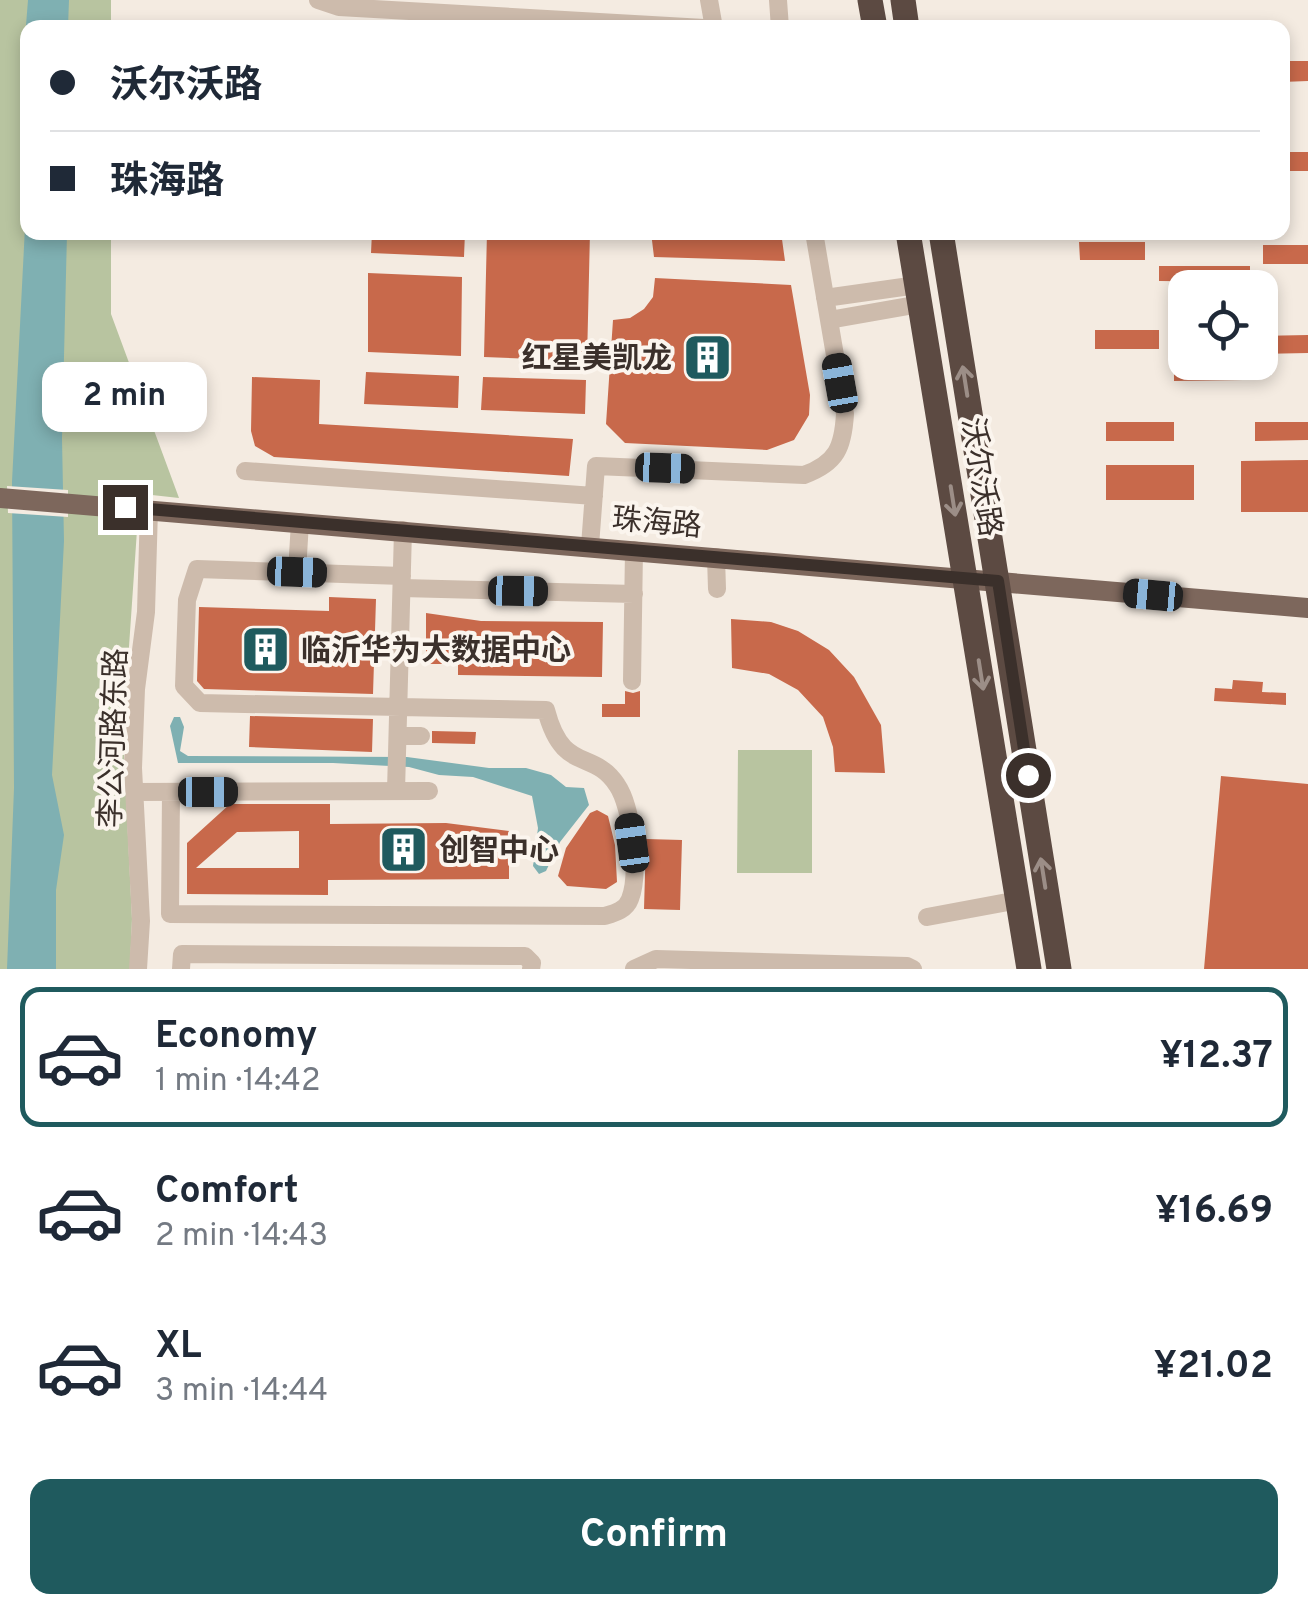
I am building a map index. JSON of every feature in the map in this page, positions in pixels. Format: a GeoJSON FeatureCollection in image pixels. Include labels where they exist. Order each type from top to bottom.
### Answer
{"type":"FeatureCollection","features":[{"type":"Feature","properties":{"kind":"highway","name":"沃尔沃路"},"geometry":{"type":"LineString","coordinates":[[909,240],[1028,969]]}},
{"type":"Feature","properties":{"kind":"highway","name":"沃尔沃路"},"geometry":{"type":"LineString","coordinates":[[942,240],[1058,969]]}},
{"type":"Feature","properties":{"kind":"main road","name":"珠海路"},"geometry":{"type":"LineString","coordinates":[[0,498],[1308,608]]}},
{"type":"Feature","properties":{"kind":"street"},"geometry":{"type":"LineString","coordinates":[[318,0],[339,7],[513,8],[628,20]]}},
{"type":"Feature","properties":{"kind":"street"},"geometry":{"type":"LineString","coordinates":[[590,546],[596,466],[804,474],[821,468],[834,456],[843,439],[845,414],[815,240]]}},
{"type":"Feature","properties":{"kind":"street"},"geometry":{"type":"LineString","coordinates":[[825,298],[919,295]]}},
{"type":"Feature","properties":{"kind":"street"},"geometry":{"type":"LineString","coordinates":[[829,320],[919,295]]}},
{"type":"Feature","properties":{"kind":"street"},"geometry":{"type":"LineString","coordinates":[[245,471],[594,496]]}},
{"type":"Feature","properties":{"kind":"street","name":"李公河路东路"},"geometry":{"type":"LineString","coordinates":[[138,969],[141,921],[134,792],[136,689],[146,612],[149,509]]}},
{"type":"Feature","properties":{"kind":"street"},"geometry":{"type":"LineString","coordinates":[[297,572],[300,522]]}},
{"type":"Feature","properties":{"kind":"street"},"geometry":{"type":"LineString","coordinates":[[396,791],[403,530]]}},
{"type":"Feature","properties":{"kind":"street"},"geometry":{"type":"LineString","coordinates":[[632,681],[634,550]]}},
{"type":"Feature","properties":{"kind":"street"},"geometry":{"type":"LineString","coordinates":[[716,557],[716,589]]}},
{"type":"Feature","properties":{"kind":"street"},"geometry":{"type":"LineString","coordinates":[[170,792],[170,914],[307,905],[605,916],[622,910],[630,899],[632,843],[628,809],[616,783],[596,767],[573,758],[561,746],[551,730],[546,710],[200,703],[184,686],[187,600],[197,569],[634,594]]}},
{"type":"Feature","properties":{"kind":"street"},"geometry":{"type":"LineString","coordinates":[[397,753],[420,736]]}},
{"type":"Feature","properties":{"kind":"street"},"geometry":{"type":"LineString","coordinates":[[134,792],[429,790]]}},
{"type":"Feature","properties":{"kind":"street"},"geometry":{"type":"LineString","coordinates":[[927,917],[1018,900]]}},
{"type":"Feature","properties":{"kind":"street"},"geometry":{"type":"LineString","coordinates":[[180,969],[182,954],[525,956],[532,962],[532,969]]}},
{"type":"Feature","properties":{"kind":"street"},"geometry":{"type":"LineString","coordinates":[[634,969],[656,959],[913,969]]}},
{"type":"Feature","properties":{"kind":"green space"},"geometry":{"type":"Polygon","coordinates":[[[0,0],[111,0],[111,20],[20,20],[20,240],[111,240],[111,314],[179,498],[143,494],[137,530],[123,734],[132,919],[130,969],[0,969],[0,0]]]}},
{"type":"Feature","properties":{"kind":"green space"},"geometry":{"type":"Polygon","coordinates":[[[738,750],[812,750],[812,873],[737,873],[738,750]]]}},
{"type":"Feature","properties":{"kind":"water"},"geometry":{"type":"Polygon","coordinates":[[[28,0],[69,0],[68,20],[26,20],[28,0]]]}},
{"type":"Feature","properties":{"kind":"water"},"geometry":{"type":"Polygon","coordinates":[[[24,240],[67,240],[64,541],[52,775],[64,835],[56,890],[56,969],[7,969],[14,788],[12,482],[24,240]]]}},
{"type":"Feature","properties":{"kind":"water"},"geometry":{"type":"Polygon","coordinates":[[[174,717],[180,717],[184,727],[180,751],[188,756],[407,757],[489,768],[526,768],[551,775],[566,787],[584,788],[589,805],[560,842],[546,871],[539,874],[533,866],[538,828],[532,796],[473,777],[439,775],[409,767],[178,763],[170,726],[174,717]]]}},
{"type":"Feature","properties":{"kind":"pier"},"geometry":{"type":"Polygon","coordinates":[[[7,486],[68,490],[68,517],[8,513],[7,486]]]}},
{"type":"Feature","properties":{"kind":"building"},"geometry":{"type":"Polygon","coordinates":[[[1290,61],[1308,61],[1308,81],[1290,82],[1290,61]]]}},
{"type":"Feature","properties":{"kind":"building"},"geometry":{"type":"Polygon","coordinates":[[[1290,152],[1308,152],[1308,171],[1290,171],[1290,152]]]}},
{"type":"Feature","properties":{"kind":"building"},"geometry":{"type":"Polygon","coordinates":[[[372,240],[465,240],[464,257],[371,253],[372,240]]]}},
{"type":"Feature","properties":{"kind":"building"},"geometry":{"type":"Polygon","coordinates":[[[487,240],[590,240],[587,361],[484,357],[487,240]]]}},
{"type":"Feature","properties":{"kind":"building","name":"红星美凯龙"},"geometry":{"type":"Polygon","coordinates":[[[652,240],[782,240],[785,261],[654,257],[652,240]]]}},
{"type":"Feature","properties":{"kind":"building"},"geometry":{"type":"Polygon","coordinates":[[[1079,242],[1145,242],[1145,260],[1080,260],[1079,242]]]}},
{"type":"Feature","properties":{"kind":"building"},"geometry":{"type":"Polygon","coordinates":[[[1263,245],[1308,245],[1308,264],[1263,264],[1263,245]]]}},
{"type":"Feature","properties":{"kind":"building"},"geometry":{"type":"Polygon","coordinates":[[[1159,266],[1250,266],[1250,270],[1168,270],[1168,281],[1159,281],[1159,266]]]}},
{"type":"Feature","properties":{"kind":"building"},"geometry":{"type":"Polygon","coordinates":[[[368,273],[462,277],[461,356],[368,352],[368,273]]]}},
{"type":"Feature","properties":{"kind":"building","name":"红星美凯龙"},"geometry":{"type":"Polygon","coordinates":[[[655,278],[791,285],[810,395],[809,415],[794,440],[767,450],[625,443],[606,424],[613,320],[630,318],[644,309],[653,297],[655,278]]]}},
{"type":"Feature","properties":{"kind":"building"},"geometry":{"type":"Polygon","coordinates":[[[1095,330],[1159,330],[1159,349],[1095,349],[1095,330]]]}},
{"type":"Feature","properties":{"kind":"building"},"geometry":{"type":"Polygon","coordinates":[[[1308,335],[1308,353],[1278,354],[1278,336],[1308,335]]]}},
{"type":"Feature","properties":{"kind":"building"},"geometry":{"type":"Polygon","coordinates":[[[366,372],[459,376],[458,408],[364,404],[366,372]]]}},
{"type":"Feature","properties":{"kind":"building"},"geometry":{"type":"Polygon","coordinates":[[[252,377],[320,380],[319,424],[573,439],[569,476],[274,457],[255,446],[251,431],[252,377]]]}},
{"type":"Feature","properties":{"kind":"building"},"geometry":{"type":"Polygon","coordinates":[[[483,377],[586,380],[585,414],[481,410],[483,377]]]}},
{"type":"Feature","properties":{"kind":"building"},"geometry":{"type":"Polygon","coordinates":[[[1106,422],[1174,422],[1174,441],[1106,441],[1106,422]]]}},
{"type":"Feature","properties":{"kind":"building"},"geometry":{"type":"Polygon","coordinates":[[[1255,422],[1308,422],[1308,440],[1255,441],[1255,422]]]}},
{"type":"Feature","properties":{"kind":"building"},"geometry":{"type":"Polygon","coordinates":[[[1308,460],[1308,512],[1241,512],[1241,461],[1308,460]]]}},
{"type":"Feature","properties":{"kind":"building"},"geometry":{"type":"Polygon","coordinates":[[[1106,465],[1194,465],[1194,500],[1106,500],[1106,465]]]}},
{"type":"Feature","properties":{"kind":"building","name":"临沂华为大数据中心"},"geometry":{"type":"Polygon","coordinates":[[[329,597],[376,599],[373,694],[204,689],[197,681],[199,607],[329,611],[329,597]]]}},
{"type":"Feature","properties":{"kind":"building"},"geometry":{"type":"Polygon","coordinates":[[[426,613],[481,621],[603,622],[602,677],[458,675],[458,664],[426,664],[426,613]]]}},
{"type":"Feature","properties":{"kind":"building"},"geometry":{"type":"Polygon","coordinates":[[[731,619],[771,622],[798,631],[829,650],[854,677],[881,725],[885,773],[835,772],[833,747],[823,717],[798,690],[769,674],[732,668],[731,619]]]}},
{"type":"Feature","properties":{"kind":"building"},"geometry":{"type":"Polygon","coordinates":[[[1233,680],[1263,682],[1262,692],[1286,693],[1286,705],[1214,701],[1215,688],[1232,689],[1233,680]]]}},
{"type":"Feature","properties":{"kind":"building"},"geometry":{"type":"Polygon","coordinates":[[[625,691],[640,691],[640,717],[602,717],[602,704],[625,704],[625,691]]]}},
{"type":"Feature","properties":{"kind":"building"},"geometry":{"type":"Polygon","coordinates":[[[250,716],[373,719],[372,752],[249,747],[250,716]]]}},
{"type":"Feature","properties":{"kind":"building"},"geometry":{"type":"Polygon","coordinates":[[[432,731],[476,732],[475,744],[432,743],[432,731]]]}},
{"type":"Feature","properties":{"kind":"building"},"geometry":{"type":"Polygon","coordinates":[[[1221,776],[1308,784],[1308,969],[1204,969],[1221,776]]]}},
{"type":"Feature","properties":{"kind":"building","name":"创智中心"},"geometry":{"type":"Polygon","coordinates":[[[230,804],[330,804],[330,824],[446,823],[509,831],[509,879],[328,880],[328,895],[187,894],[187,843],[230,804]],[[299,831],[237,832],[196,868],[299,868],[299,831]]]}},
{"type":"Feature","properties":{"kind":"building"},"geometry":{"type":"Polygon","coordinates":[[[597,810],[608,816],[615,845],[617,882],[606,889],[567,886],[558,876],[566,848],[590,813],[597,810]]]}},
{"type":"Feature","properties":{"kind":"building"},"geometry":{"type":"Polygon","coordinates":[[[646,839],[682,840],[680,910],[644,909],[646,839]]]}},
{"type":"Feature","properties":{"kind":"place","name":"红星美凯龙"},"geometry":{"type":"Point","coordinates":[707,358]}},
{"type":"Feature","properties":{"kind":"place","name":"临沂华为大数据中心"},"geometry":{"type":"Point","coordinates":[266,650]}},
{"type":"Feature","properties":{"kind":"place","name":"创智中心"},"geometry":{"type":"Point","coordinates":[404,850]}},
{"type":"Feature","properties":{"kind":"route"},"geometry":{"type":"LineString","coordinates":[[125,507],[998,581],[1028,775]]}}]}
